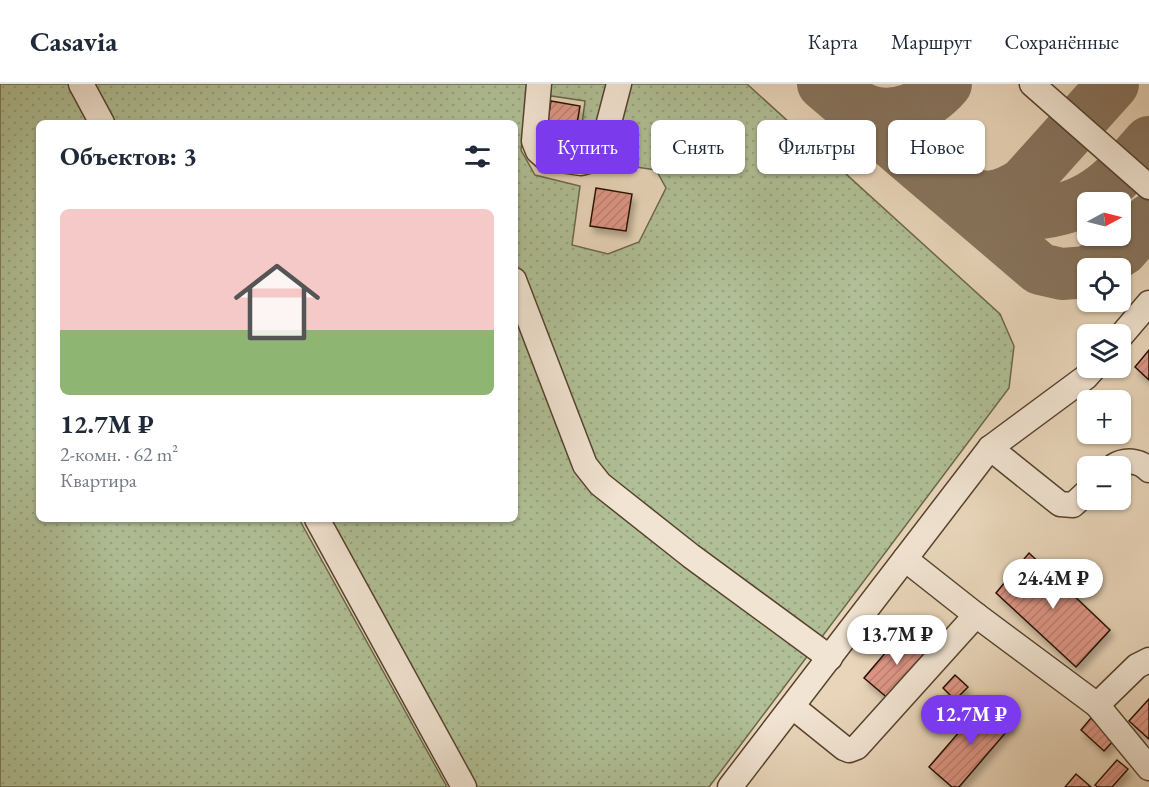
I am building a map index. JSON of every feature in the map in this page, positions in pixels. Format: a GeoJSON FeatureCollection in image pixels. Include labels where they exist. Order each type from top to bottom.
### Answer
{"type":"FeatureCollection","features":[{"type":"Feature","properties":{"kind":"lane"},"geometry":{"type":"LineString","coordinates":[[81,84],[100,120]]}},
{"type":"Feature","properties":{"kind":"lane"},"geometry":{"type":"LineString","coordinates":[[539,84],[534,141],[538,151],[546,158],[581,163],[592,160],[602,149],[619,84]]}},
{"type":"Feature","properties":{"kind":"lane"},"geometry":{"type":"LineString","coordinates":[[1032,84],[1149,187]]}},
{"type":"Feature","properties":{"kind":"lane"},"geometry":{"type":"LineString","coordinates":[[518,290],[585,465],[600,484],[691,556],[830,658]]}},
{"type":"Feature","properties":{"kind":"lane"},"geometry":{"type":"LineString","coordinates":[[1131,324],[1149,303]]}},
{"type":"Feature","properties":{"kind":"lane"},"geometry":{"type":"LineString","coordinates":[[730,787],[990,448],[1085,378]]}},
{"type":"Feature","properties":{"kind":"lane"},"geometry":{"type":"LineString","coordinates":[[990,448],[1060,504],[1073,505],[1077,501]]}},
{"type":"Feature","properties":{"kind":"lane"},"geometry":{"type":"LineString","coordinates":[[1131,462],[1142,463],[1149,470]]}},
{"type":"Feature","properties":{"kind":"lane"},"geometry":{"type":"LineString","coordinates":[[319,522],[464,787]]}},
{"type":"Feature","properties":{"kind":"lane"},"geometry":{"type":"LineString","coordinates":[[905,559],[1096,705],[1149,768]]}},
{"type":"Feature","properties":{"kind":"lane"},"geometry":{"type":"LineString","coordinates":[[793,707],[844,748],[849,750],[857,747],[976,615]]}},
{"type":"Feature","properties":{"kind":"lane"},"geometry":{"type":"LineString","coordinates":[[1096,705],[1137,666],[1149,660]]}},
{"type":"Feature","properties":{"kind":"green space"},"geometry":{"type":"Polygon","coordinates":[[[0,84],[70,84],[88,120],[36,120],[36,522],[301,522],[447,787],[0,787],[0,84]]]}},
{"type":"Feature","properties":{"kind":"green space"},"geometry":{"type":"Polygon","coordinates":[[[90,84],[529,84],[521,150],[535,175],[580,186],[572,245],[608,254],[639,242],[666,188],[658,174],[745,174],[745,120],[651,120],[651,169],[639,167],[639,120],[614,120],[624,84],[747,84],[787,120],[757,120],[757,174],[846,174],[1000,314],[1014,346],[1009,388],[709,787],[476,787],[331,522],[518,522],[518,120],[110,120],[90,84]]]}},
{"type":"Feature","properties":{"kind":"green space"},"geometry":{"type":"Polygon","coordinates":[[[546,84],[608,84],[598,120],[583,120],[585,101],[545,95],[546,84]]]}},
{"type":"Feature","properties":{"kind":"building"},"geometry":{"type":"Polygon","coordinates":[[[551,101],[580,106],[578,120],[548,120],[551,101]]]}},
{"type":"Feature","properties":{"kind":"building"},"geometry":{"type":"Polygon","coordinates":[[[596,188],[632,194],[626,231],[590,226],[596,188]]]}},
{"type":"Feature","properties":{"kind":"building"},"geometry":{"type":"Polygon","coordinates":[[[1149,350],[1149,380],[1135,367],[1149,350]]]}},
{"type":"Feature","properties":{"kind":"building"},"geometry":{"type":"Polygon","coordinates":[[[1029,553],[1110,630],[1076,667],[996,593],[1029,553]]]}},
{"type":"Feature","properties":{"kind":"building"},"geometry":{"type":"Polygon","coordinates":[[[904,631],[930,654],[890,700],[864,678],[904,631]]]}},
{"type":"Feature","properties":{"kind":"building"},"geometry":{"type":"Polygon","coordinates":[[[955,675],[968,687],[955,700],[943,688],[955,675]]]}},
{"type":"Feature","properties":{"kind":"building"},"geometry":{"type":"Polygon","coordinates":[[[1149,699],[1149,739],[1129,721],[1149,699]]]}},
{"type":"Feature","properties":{"kind":"building"},"geometry":{"type":"Polygon","coordinates":[[[986,701],[1013,724],[959,787],[952,787],[929,767],[986,701]]]}},
{"type":"Feature","properties":{"kind":"building"},"geometry":{"type":"Polygon","coordinates":[[[1091,718],[1114,740],[1104,751],[1081,730],[1091,718]]]}},
{"type":"Feature","properties":{"kind":"building"},"geometry":{"type":"Polygon","coordinates":[[[1117,760],[1128,769],[1112,787],[1095,785],[1117,760]]]}},
{"type":"Feature","properties":{"kind":"building"},"geometry":{"type":"Polygon","coordinates":[[[1076,774],[1091,787],[1065,787],[1076,774]]]}},
{"type":"Feature","properties":{"kind":"taxiway"},"geometry":{"type":"LineString","coordinates":[[823,84],[1040,269],[1062,274],[1077,273]]}},
{"type":"Feature","properties":{"kind":"taxiway"},"geometry":{"type":"LineString","coordinates":[[840,97],[866,110],[888,114],[920,105],[946,84]]}},
{"type":"Feature","properties":{"kind":"taxiway"},"geometry":{"type":"LineString","coordinates":[[947,189],[978,196],[995,196],[1004,194],[1024,183],[1113,84]]}},
{"type":"Feature","properties":{"kind":"taxiway"},"geometry":{"type":"LineString","coordinates":[[977,208],[1027,214],[1059,210],[1075,204],[1110,183],[1149,142]]}},
{"type":"Feature","properties":{"kind":"taxiway"},"geometry":{"type":"LineString","coordinates":[[1110,258],[1122,250],[1149,220]]}}]}
